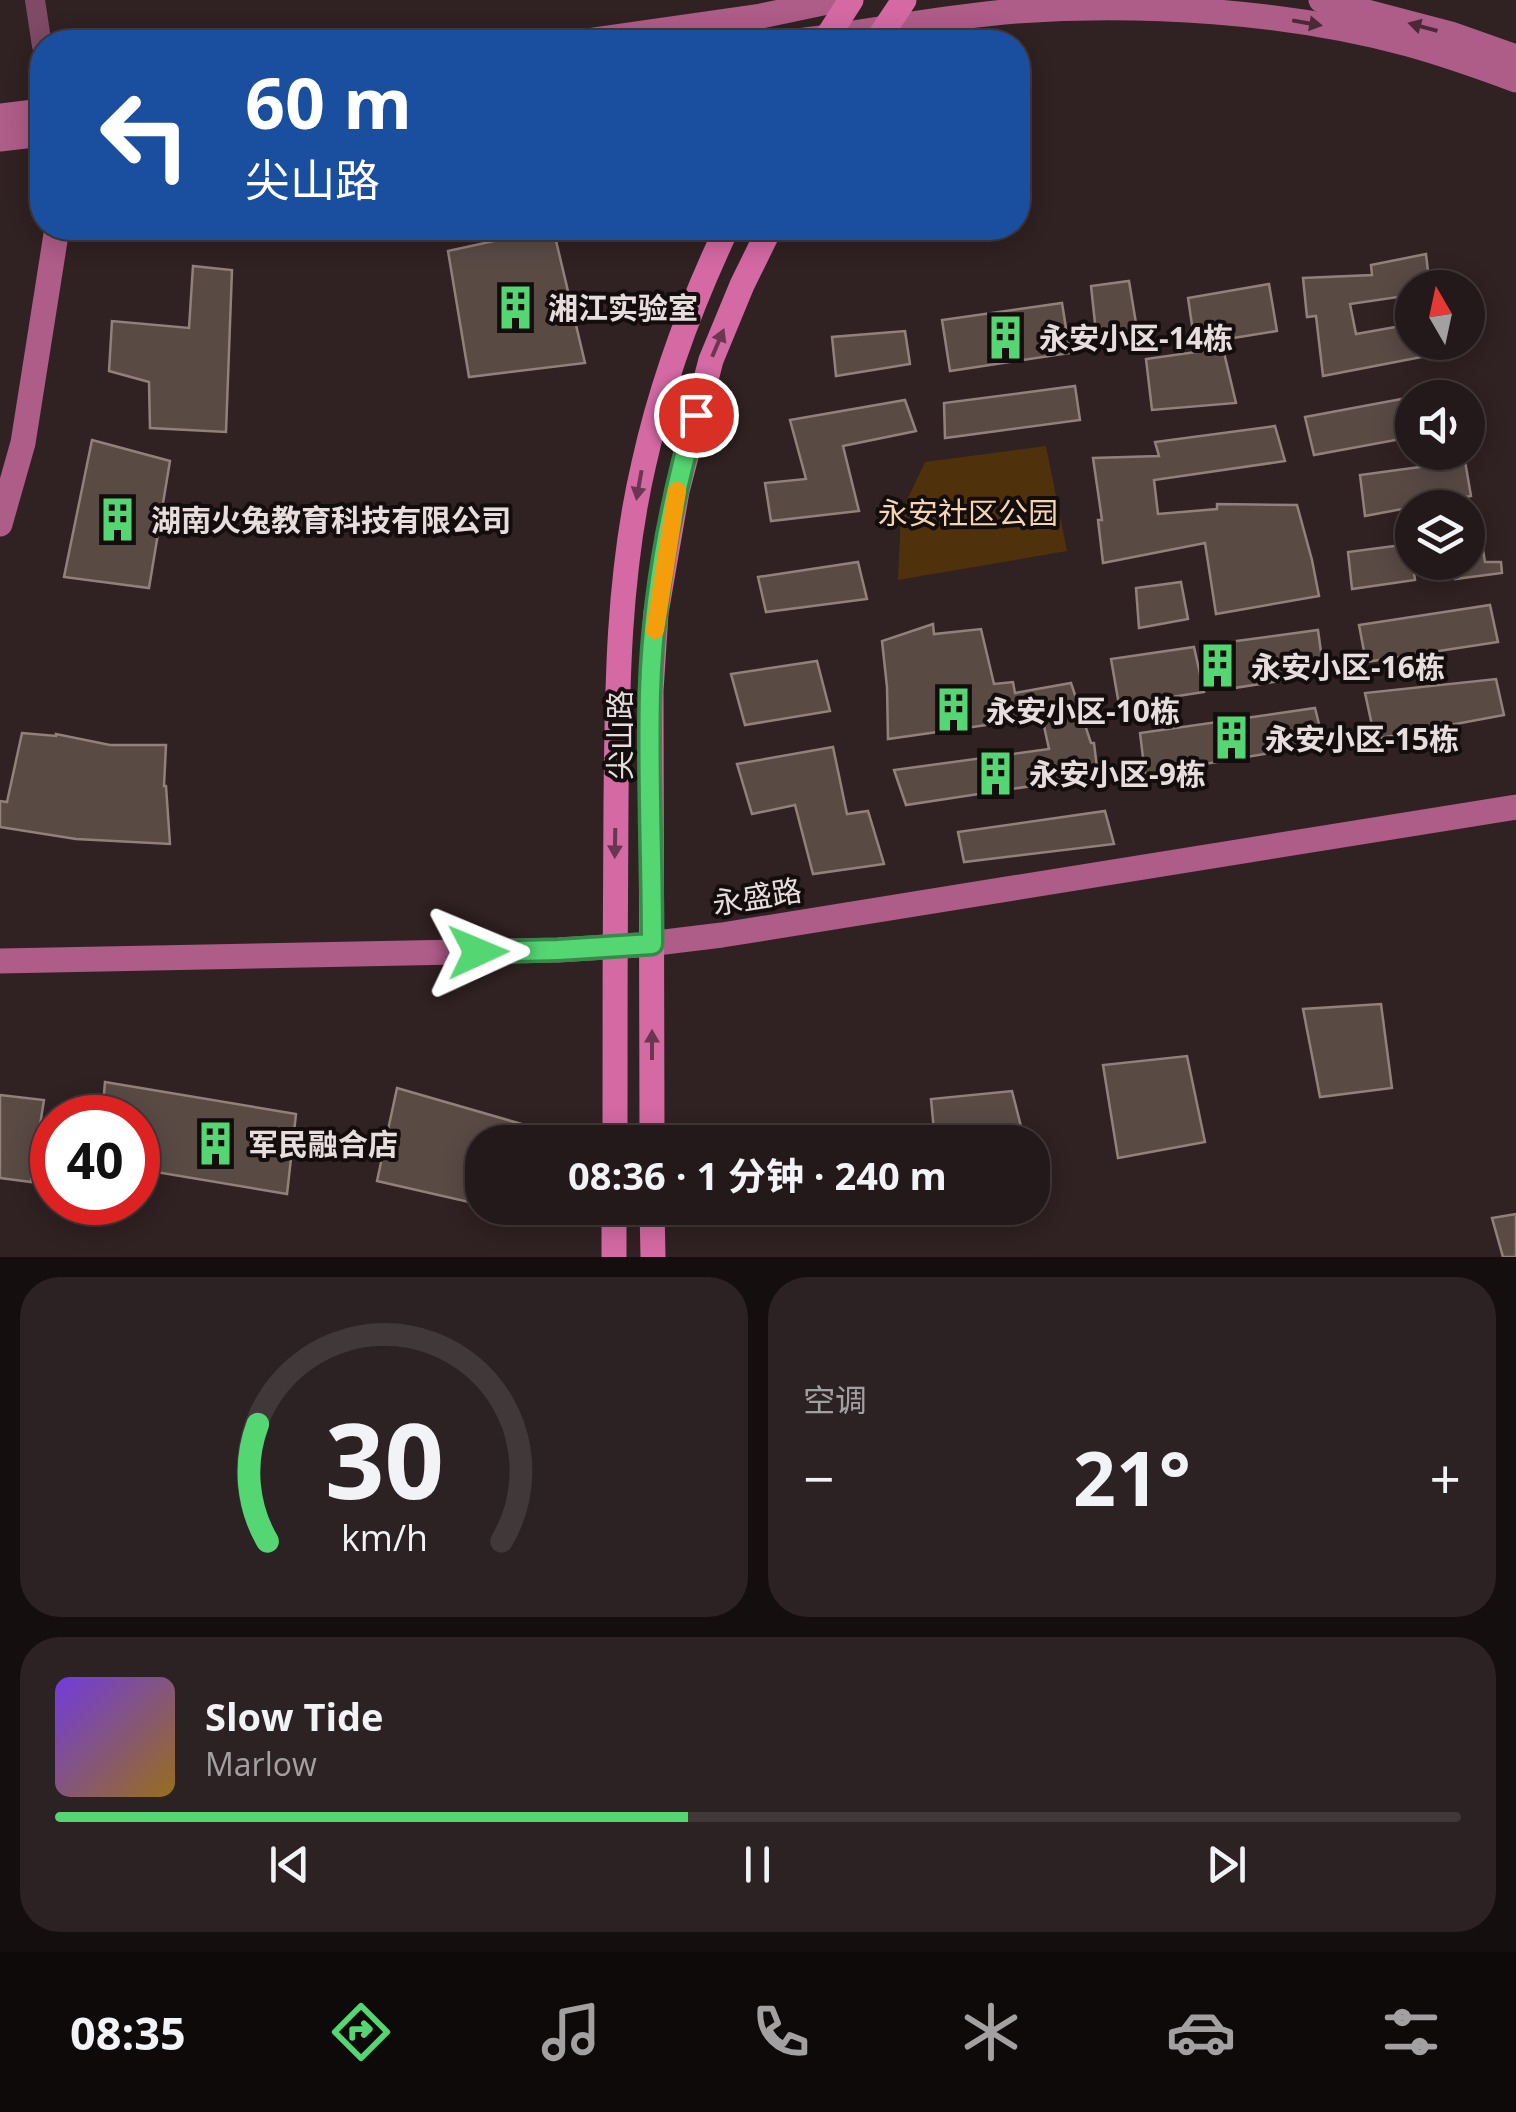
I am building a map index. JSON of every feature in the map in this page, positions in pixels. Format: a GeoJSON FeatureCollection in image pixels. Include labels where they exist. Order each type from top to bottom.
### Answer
{"type":"FeatureCollection","features":[{"type":"Feature","properties":{"kind":"main road"},"geometry":{"type":"LineString","coordinates":[[832,30],[851,0]]}},
{"type":"Feature","properties":{"kind":"main road"},"geometry":{"type":"LineString","coordinates":[[885,30],[904,0]]}},
{"type":"Feature","properties":{"kind":"main road","name":"尖山路"},"geometry":{"type":"LineString","coordinates":[[614,1125],[617,663],[628,555],[652,430],[688,321],[722,240]]}},
{"type":"Feature","properties":{"kind":"main road","name":"尖山路"},"geometry":{"type":"LineString","coordinates":[[652,1125],[650,691],[656,612],[688,442],[711,360],[765,240]]}},
{"type":"Feature","properties":{"kind":"main road"},"geometry":{"type":"LineString","coordinates":[[614,1225],[614,1257]]}},
{"type":"Feature","properties":{"kind":"main road"},"geometry":{"type":"LineString","coordinates":[[652,1225],[653,1257]]}},
{"type":"Feature","properties":{"kind":"street"},"geometry":{"type":"LineString","coordinates":[[35,0],[40,30]]}},
{"type":"Feature","properties":{"kind":"street"},"geometry":{"type":"LineString","coordinates":[[663,30],[837,0]]}},
{"type":"Feature","properties":{"kind":"street"},"geometry":{"type":"LineString","coordinates":[[1320,0],[1451,34],[1516,58]]}},
{"type":"Feature","properties":{"kind":"street"},"geometry":{"type":"LineString","coordinates":[[913,30],[1015,11],[1115,9],[1229,14],[1321,25],[1408,44],[1516,80]]}},
{"type":"Feature","properties":{"kind":"street"},"geometry":{"type":"LineString","coordinates":[[0,116],[30,112]]}},
{"type":"Feature","properties":{"kind":"street"},"geometry":{"type":"LineString","coordinates":[[0,140],[30,136]]}},
{"type":"Feature","properties":{"kind":"street"},"geometry":{"type":"LineString","coordinates":[[0,484],[18,403],[44,240]]}},
{"type":"Feature","properties":{"kind":"street"},"geometry":{"type":"LineString","coordinates":[[0,524],[26,424],[55,240]]}},
{"type":"Feature","properties":{"kind":"street","name":"永盛路"},"geometry":{"type":"LineString","coordinates":[[652,938],[1516,796]]}},
{"type":"Feature","properties":{"kind":"street","name":"永盛路"},"geometry":{"type":"LineString","coordinates":[[0,961],[558,950],[615,941],[722,935],[1516,807]]}},
{"type":"Feature","properties":{"kind":"street","name":"永盛路"},"geometry":{"type":"LineString","coordinates":[[0,951],[615,941]]}},
{"type":"Feature","properties":{"kind":"green space","name":"永安社区公园"},"geometry":{"type":"Polygon","coordinates":[[[1046,446],[1067,551],[898,580],[901,513],[925,462],[1046,446]]]}},
{"type":"Feature","properties":{"kind":"building","name":"湘江实验室"},"geometry":{"type":"Polygon","coordinates":[[[498,240],[556,240],[585,363],[469,377],[448,251],[498,240]]]}},
{"type":"Feature","properties":{"kind":"building"},"geometry":{"type":"Polygon","coordinates":[[[1426,254],[1428,270],[1395,270],[1395,297],[1350,304],[1356,334],[1395,327],[1395,360],[1406,360],[1323,376],[1316,316],[1307,317],[1303,278],[1372,275],[1371,265],[1426,254]]]}},
{"type":"Feature","properties":{"kind":"building"},"geometry":{"type":"Polygon","coordinates":[[[193,266],[232,270],[226,432],[150,428],[149,382],[109,371],[112,321],[189,328],[193,266]]]}},
{"type":"Feature","properties":{"kind":"building"},"geometry":{"type":"Polygon","coordinates":[[[1129,281],[1138,335],[1097,342],[1091,286],[1129,281]]]}},
{"type":"Feature","properties":{"kind":"building"},"geometry":{"type":"Polygon","coordinates":[[[1269,284],[1277,331],[1221,340],[1236,403],[1152,410],[1146,359],[1196,352],[1188,298],[1269,284]]]}},
{"type":"Feature","properties":{"kind":"building","name":"永安小区-14栋"},"geometry":{"type":"Polygon","coordinates":[[[1062,303],[1070,353],[950,371],[942,320],[1062,303]]]}},
{"type":"Feature","properties":{"kind":"building"},"geometry":{"type":"Polygon","coordinates":[[[905,331],[910,364],[836,376],[832,337],[905,331]]]}},
{"type":"Feature","properties":{"kind":"building"},"geometry":{"type":"Polygon","coordinates":[[[1075,386],[1080,420],[945,438],[944,403],[1075,386]]]}},
{"type":"Feature","properties":{"kind":"building"},"geometry":{"type":"Polygon","coordinates":[[[905,400],[916,431],[843,446],[859,511],[771,521],[765,483],[806,479],[790,420],[905,400]]]}},
{"type":"Feature","properties":{"kind":"building"},"geometry":{"type":"Polygon","coordinates":[[[1395,400],[1395,440],[1314,455],[1305,417],[1395,400]]]}},
{"type":"Feature","properties":{"kind":"building"},"geometry":{"type":"Polygon","coordinates":[[[1275,426],[1285,461],[1154,480],[1158,514],[1217,509],[1217,504],[1297,505],[1319,596],[1216,614],[1205,543],[1103,563],[1098,520],[1102,520],[1093,458],[1159,456],[1155,442],[1275,426]]]}},
{"type":"Feature","properties":{"kind":"building","name":"湖南火兔教育科技有限公司"},"geometry":{"type":"Polygon","coordinates":[[[92,440],[170,461],[149,588],[64,577],[92,440]]]}},
{"type":"Feature","properties":{"kind":"building"},"geometry":{"type":"Polygon","coordinates":[[[1398,470],[1467,470],[1470,490],[1395,490],[1395,510],[1365,516],[1360,475],[1398,470]]]}},
{"type":"Feature","properties":{"kind":"building"},"geometry":{"type":"Polygon","coordinates":[[[1395,546],[1395,580],[1415,580],[1352,589],[1348,552],[1395,546]]]}},
{"type":"Feature","properties":{"kind":"building"},"geometry":{"type":"Polygon","coordinates":[[[858,562],[867,599],[766,612],[758,577],[858,562]]]}},
{"type":"Feature","properties":{"kind":"building"},"geometry":{"type":"Polygon","coordinates":[[[1485,562],[1501,562],[1502,573],[1485,575],[1485,562]]]}},
{"type":"Feature","properties":{"kind":"building"},"geometry":{"type":"Polygon","coordinates":[[[1181,582],[1188,619],[1139,628],[1136,588],[1181,582]]]}},
{"type":"Feature","properties":{"kind":"building"},"geometry":{"type":"Polygon","coordinates":[[[1490,605],[1498,642],[1366,662],[1359,625],[1490,605]]]}},
{"type":"Feature","properties":{"kind":"building"},"geometry":{"type":"Polygon","coordinates":[[[933,624],[934,634],[981,629],[994,684],[1013,682],[1015,693],[1071,683],[1094,743],[1098,776],[906,805],[894,770],[1049,749],[1042,717],[888,739],[882,641],[933,624]]]}},
{"type":"Feature","properties":{"kind":"building"},"geometry":{"type":"Polygon","coordinates":[[[1318,630],[1324,674],[1228,689],[1221,643],[1318,630]]]}},
{"type":"Feature","properties":{"kind":"building"},"geometry":{"type":"Polygon","coordinates":[[[1194,647],[1204,692],[1119,705],[1111,659],[1194,647]]]}},
{"type":"Feature","properties":{"kind":"building"},"geometry":{"type":"Polygon","coordinates":[[[817,661],[830,711],[745,725],[731,674],[817,661]]]}},
{"type":"Feature","properties":{"kind":"building"},"geometry":{"type":"Polygon","coordinates":[[[1496,679],[1504,715],[1375,739],[1365,693],[1496,679]]]}},
{"type":"Feature","properties":{"kind":"building","name":"永安小区-15栋"},"geometry":{"type":"Polygon","coordinates":[[[1315,708],[1324,744],[1145,774],[1140,733],[1315,708]]]}},
{"type":"Feature","properties":{"kind":"building"},"geometry":{"type":"Polygon","coordinates":[[[22,733],[56,734],[110,745],[166,745],[164,786],[170,844],[76,839],[0,827],[0,801],[7,802],[22,733]]]}},
{"type":"Feature","properties":{"kind":"building"},"geometry":{"type":"Polygon","coordinates":[[[833,747],[847,814],[868,811],[884,864],[813,874],[795,805],[752,814],[737,764],[833,747]]]}},
{"type":"Feature","properties":{"kind":"building"},"geometry":{"type":"Polygon","coordinates":[[[1105,811],[1114,844],[964,862],[958,832],[1105,811]]]}},
{"type":"Feature","properties":{"kind":"building"},"geometry":{"type":"Polygon","coordinates":[[[1381,1004],[1392,1088],[1320,1097],[1303,1009],[1381,1004]]]}},
{"type":"Feature","properties":{"kind":"building"},"geometry":{"type":"Polygon","coordinates":[[[1187,1056],[1205,1142],[1118,1158],[1103,1065],[1187,1056]]]}},
{"type":"Feature","properties":{"kind":"building","name":"军民融合店"},"geometry":{"type":"Polygon","coordinates":[[[105,1082],[296,1114],[287,1194],[160,1173],[160,1095],[104,1095],[105,1082]]]}},
{"type":"Feature","properties":{"kind":"building"},"geometry":{"type":"Polygon","coordinates":[[[397,1088],[525,1125],[465,1125],[465,1201],[377,1181],[397,1088]]]}},
{"type":"Feature","properties":{"kind":"building"},"geometry":{"type":"Polygon","coordinates":[[[1012,1091],[1021,1125],[933,1125],[931,1099],[1012,1091]]]}},
{"type":"Feature","properties":{"kind":"building"},"geometry":{"type":"Polygon","coordinates":[[[0,1095],[30,1098],[30,1182],[0,1178],[0,1095]]]}},
{"type":"Feature","properties":{"kind":"building"},"geometry":{"type":"Polygon","coordinates":[[[1516,1214],[1516,1257],[1503,1257],[1492,1218],[1516,1214]]]}},
{"type":"Feature","properties":{"kind":"slow traffic"},"geometry":{"type":"LineString","coordinates":[[655,630],[677,491]]}},
{"type":"Feature","properties":{"kind":"place","name":"湘江实验室"},"geometry":{"type":"Point","coordinates":[515,307]}},
{"type":"Feature","properties":{"kind":"place","name":"永安小区-14栋"},"geometry":{"type":"Point","coordinates":[1006,337]}},
{"type":"Feature","properties":{"kind":"place","name":"湖南火兔教育科技有限公司"},"geometry":{"type":"Point","coordinates":[118,519]}},
{"type":"Feature","properties":{"kind":"place","name":"永安小区-16栋"},"geometry":{"type":"Point","coordinates":[1218,666]}},
{"type":"Feature","properties":{"kind":"place","name":"永安小区-10栋"},"geometry":{"type":"Point","coordinates":[953,710]}},
{"type":"Feature","properties":{"kind":"place","name":"永安小区-15栋"},"geometry":{"type":"Point","coordinates":[1232,738]}},
{"type":"Feature","properties":{"kind":"place","name":"永安小区-9栋"},"geometry":{"type":"Point","coordinates":[996,773]}},
{"type":"Feature","properties":{"kind":"place","name":"军民融合店"},"geometry":{"type":"Point","coordinates":[215,1143]}},
{"type":"Feature","properties":{"kind":"route"},"geometry":{"type":"LineString","coordinates":[[478,952],[652,944],[650,691],[656,612],[676,492],[696,415]]}}]}
